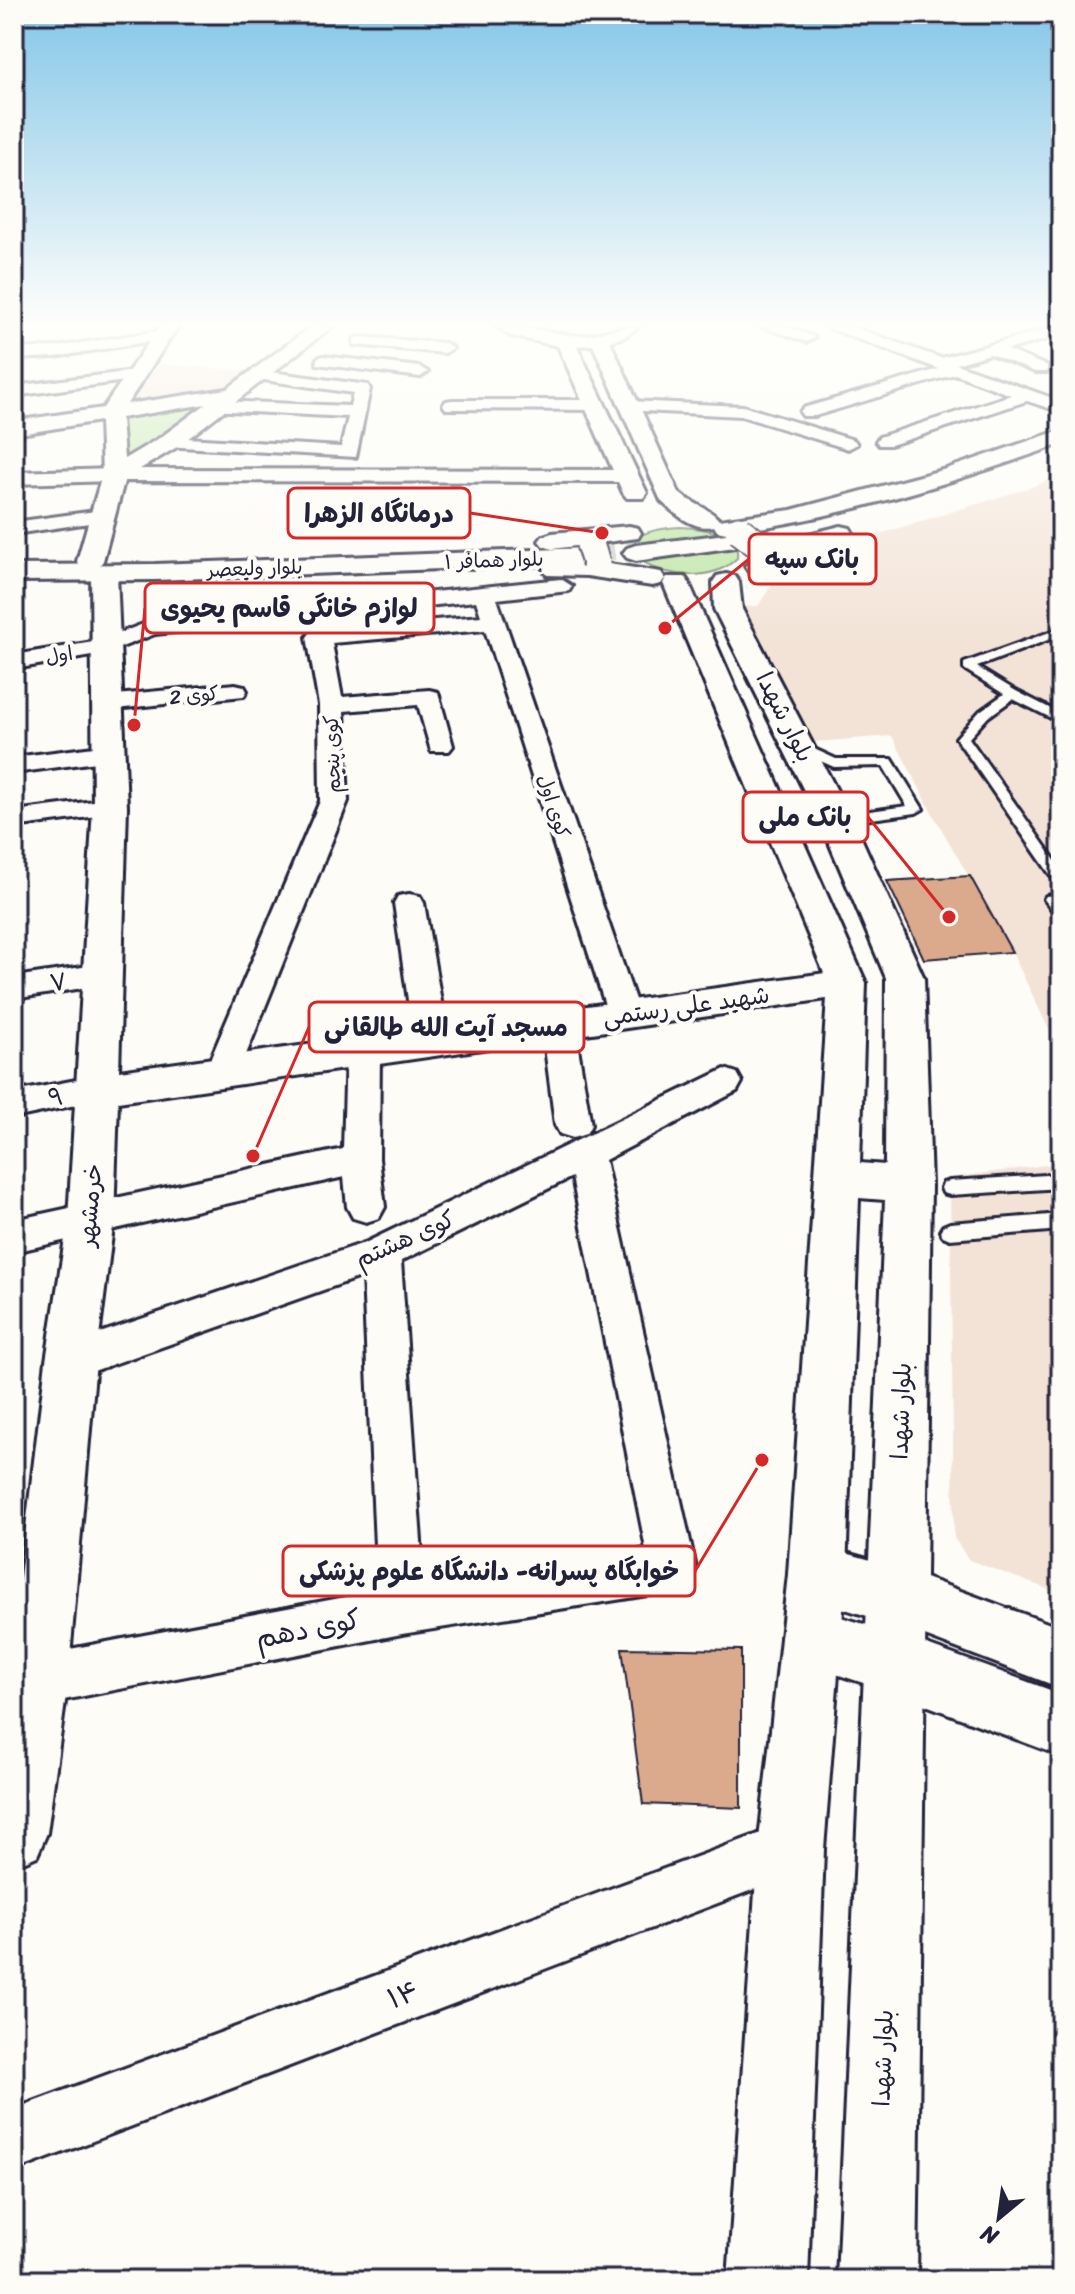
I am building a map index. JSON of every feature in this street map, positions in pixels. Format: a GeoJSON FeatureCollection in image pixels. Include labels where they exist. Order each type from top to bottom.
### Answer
{"type":"FeatureCollection","features":[{"type":"Feature","properties":{"kind":"main road","name":"خرمشهر"},"geometry":{"type":"LineString","coordinates":[[14,1833],[20,1764],[38,1680],[71,1361],[91,1219],[110,807],[110,753],[97,567],[103,516],[114,475],[111,433]]}},
{"type":"Feature","properties":{"kind":"main road"},"geometry":{"type":"LineString","coordinates":[[114,475],[181,433]]}},
{"type":"Feature","properties":{"kind":"main road"},"geometry":{"type":"LineString","coordinates":[[607,433],[641,503],[641,517],[616,545]]}},
{"type":"Feature","properties":{"kind":"main road"},"geometry":{"type":"LineString","coordinates":[[641,433],[669,496],[685,510],[750,539]]}},
{"type":"Feature","properties":{"kind":"main road"},"geometry":{"type":"LineString","coordinates":[[616,545],[634,571],[664,581],[750,539],[1061,439]]}},
{"type":"Feature","properties":{"kind":"main road","name":"بلوار همافر ۱"},"geometry":{"type":"LineString","coordinates":[[400,560],[750,539],[907,506],[982,485],[1061,455]]}},
{"type":"Feature","properties":{"kind":"main road"},"geometry":{"type":"LineString","coordinates":[[156,567],[216,579],[861,528]]}},
{"type":"Feature","properties":{"kind":"main road","name":"بلوار شهدا"},"geometry":{"type":"LineString","coordinates":[[750,539],[728,609],[801,747],[905,978],[929,1187],[896,1596],[877,2280]]}},
{"type":"Feature","properties":{"kind":"main road","name":"بلوار ولیعصر"},"geometry":{"type":"LineString","coordinates":[[14,559],[97,567]]}},
{"type":"Feature","properties":{"kind":"main road","name":"بلوار ولیعصر"},"geometry":{"type":"LineString","coordinates":[[14,573],[97,567],[400,560]]}},
{"type":"Feature","properties":{"kind":"main road","name":"بلوار شهدا"},"geometry":{"type":"LineString","coordinates":[[664,581],[847,983],[814,1606],[791,1849],[768,2280]]}},
{"type":"Feature","properties":{"kind":"main road","name":"شهید علی رستمی"},"geometry":{"type":"LineString","coordinates":[[97,1089],[847,983]]}},
{"type":"Feature","properties":{"kind":"main road"},"geometry":{"type":"LineString","coordinates":[[835,1178],[929,1187]]}},
{"type":"Feature","properties":{"kind":"main road"},"geometry":{"type":"LineString","coordinates":[[814,1606],[896,1596],[1061,1658]]}},
{"type":"Feature","properties":{"kind":"main road"},"geometry":{"type":"LineString","coordinates":[[814,1606],[894,1663],[1061,1725]]}},
{"type":"Feature","properties":{"kind":"street"},"geometry":{"type":"LineString","coordinates":[[169,442],[349,453],[353,433]]}},
{"type":"Feature","properties":{"kind":"street"},"geometry":{"type":"LineString","coordinates":[[813,433],[848,444]]}},
{"type":"Feature","properties":{"kind":"street"},"geometry":{"type":"LineString","coordinates":[[885,441],[910,433]]}},
{"type":"Feature","properties":{"kind":"street"},"geometry":{"type":"LineString","coordinates":[[14,478],[114,475],[626,476]]}},
{"type":"Feature","properties":{"kind":"street"},"geometry":{"type":"LineString","coordinates":[[14,528],[103,516]]}},
{"type":"Feature","properties":{"kind":"street"},"geometry":{"type":"LineString","coordinates":[[489,609],[561,586]]}},
{"type":"Feature","properties":{"kind":"street","name":"اول"},"geometry":{"type":"LineString","coordinates":[[14,662],[104,647],[151,628],[489,609]]}},
{"type":"Feature","properties":{"kind":"street","name":"کوی پنجم"},"geometry":{"type":"LineString","coordinates":[[222,1072],[334,801],[331,705],[319,637],[489,609]]}},
{"type":"Feature","properties":{"kind":"street","name":"کوی اول"},"geometry":{"type":"LineString","coordinates":[[489,609],[624,1014]]}},
{"type":"Feature","properties":{"kind":"street","name":"کوی 2"},"geometry":{"type":"LineString","coordinates":[[105,703],[235,691]]}},
{"type":"Feature","properties":{"kind":"street"},"geometry":{"type":"LineString","coordinates":[[331,705],[429,697],[440,746]]}},
{"type":"Feature","properties":{"kind":"street"},"geometry":{"type":"LineString","coordinates":[[14,765],[110,753]]}},
{"type":"Feature","properties":{"kind":"street"},"geometry":{"type":"LineString","coordinates":[[14,819],[110,807]]}},
{"type":"Feature","properties":{"kind":"street"},"geometry":{"type":"LineString","coordinates":[[409,903],[431,1042]]}},
{"type":"Feature","properties":{"kind":"street","name":"۷"},"geometry":{"type":"LineString","coordinates":[[14,988],[103,975]]}},
{"type":"Feature","properties":{"kind":"street"},"geometry":{"type":"LineString","coordinates":[[558,1024],[580,1139]]}},
{"type":"Feature","properties":{"kind":"street"},"geometry":{"type":"LineString","coordinates":[[363,1052],[361,1159],[366,1207]]}},
{"type":"Feature","properties":{"kind":"street","name":"کوی هشتم"},"geometry":{"type":"LineString","coordinates":[[71,1361],[381,1253],[580,1139],[725,1082]]}},
{"type":"Feature","properties":{"kind":"street","name":"۹"},"geometry":{"type":"LineString","coordinates":[[14,1105],[97,1089]]}},
{"type":"Feature","properties":{"kind":"street","name":"کوی دهم"},"geometry":{"type":"LineString","coordinates":[[38,1680],[402,1610],[673,1568],[580,1139]]}},
{"type":"Feature","properties":{"kind":"street"},"geometry":{"type":"LineString","coordinates":[[14,1236],[361,1159]]}},
{"type":"Feature","properties":{"kind":"street"},"geometry":{"type":"LineString","coordinates":[[381,1253],[402,1610]]}},
{"type":"Feature","properties":{"kind":"street","name":"۱۴"},"geometry":{"type":"LineString","coordinates":[[14,2140],[791,1849]]}},
{"type":"Feature","properties":{"kind":"lane"},"geometry":{"type":"LineString","coordinates":[[1061,631],[968,666],[1012,694],[1061,719]]}},
{"type":"Feature","properties":{"kind":"lane"},"geometry":{"type":"LineString","coordinates":[[1012,694],[984,714],[962,738],[1061,880]]}},
{"type":"Feature","properties":{"kind":"lane"},"geometry":{"type":"LineString","coordinates":[[801,747],[834,763],[887,762],[916,809],[860,816],[842,833]]}},
{"type":"Feature","properties":{"kind":"lane"},"geometry":{"type":"LineString","coordinates":[[1061,899],[1051,899],[1061,912]]}},
{"type":"Feature","properties":{"kind":"lane"},"geometry":{"type":"LineString","coordinates":[[929,1187],[1061,1181]]}},
{"type":"Feature","properties":{"kind":"lane"},"geometry":{"type":"LineString","coordinates":[[950,1231],[1061,1222]]}},
{"type":"Feature","properties":{"kind":"shaded area"},"geometry":{"type":"Polygon","coordinates":[[[1061,475],[1061,1055],[1012,952],[892,736],[814,742],[742,607],[758,606],[775,580],[795,560],[1026,489],[1061,475]]]}},
{"type":"Feature","properties":{"kind":"shaded area"},"geometry":{"type":"Polygon","coordinates":[[[1061,1163],[1061,1594],[969,1560],[954,1538],[950,1178],[1061,1163]]]}},
{"type":"Feature","properties":{"kind":"green space"},"geometry":{"type":"Polygon","coordinates":[[[123,433],[169,433],[125,465],[123,433]]]}},
{"type":"Feature","properties":{"kind":"green space"},"geometry":{"type":"Polygon","coordinates":[[[680,527],[707,530],[725,537],[736,549],[737,558],[716,571],[691,575],[667,572],[647,564],[635,553],[634,542],[647,533],[680,527]]]}},
{"type":"Feature","properties":{"kind":"building"},"geometry":{"type":"Polygon","coordinates":[[[970,876],[1012,952],[924,959],[887,881],[970,876]]]}},
{"type":"Feature","properties":{"kind":"building"},"geometry":{"type":"Polygon","coordinates":[[[622,1648],[741,1650],[741,1808],[643,1804],[622,1648]]]}},
{"type":"Feature","properties":{"kind":"tunnel"},"geometry":{"type":"LineString","coordinates":[[719,535],[772,530]]}},
{"type":"Feature","properties":{"kind":"tunnel"},"geometry":{"type":"LineString","coordinates":[[587,550],[635,544]]}},
{"type":"Feature","properties":{"kind":"place","name":"درمانگاه الزهرا"},"geometry":{"type":"Point","coordinates":[602,533]}},
{"type":"Feature","properties":{"kind":"place","name":"بانک سپه"},"geometry":{"type":"Point","coordinates":[665,628]}},
{"type":"Feature","properties":{"kind":"place","name":"لوازم خانگی قاسم یحیوی"},"geometry":{"type":"Point","coordinates":[134,725]}},
{"type":"Feature","properties":{"kind":"place","name":"بانک ملی"},"geometry":{"type":"Point","coordinates":[949,917]}},
{"type":"Feature","properties":{"kind":"place","name":"مسجد آیت الله طالقانی"},"geometry":{"type":"Point","coordinates":[253,1156]}},
{"type":"Feature","properties":{"kind":"place","name":"خوابگاە پسرانە- دانشگاە علوم پزشکی"},"geometry":{"type":"Point","coordinates":[762,1460]}}]}
